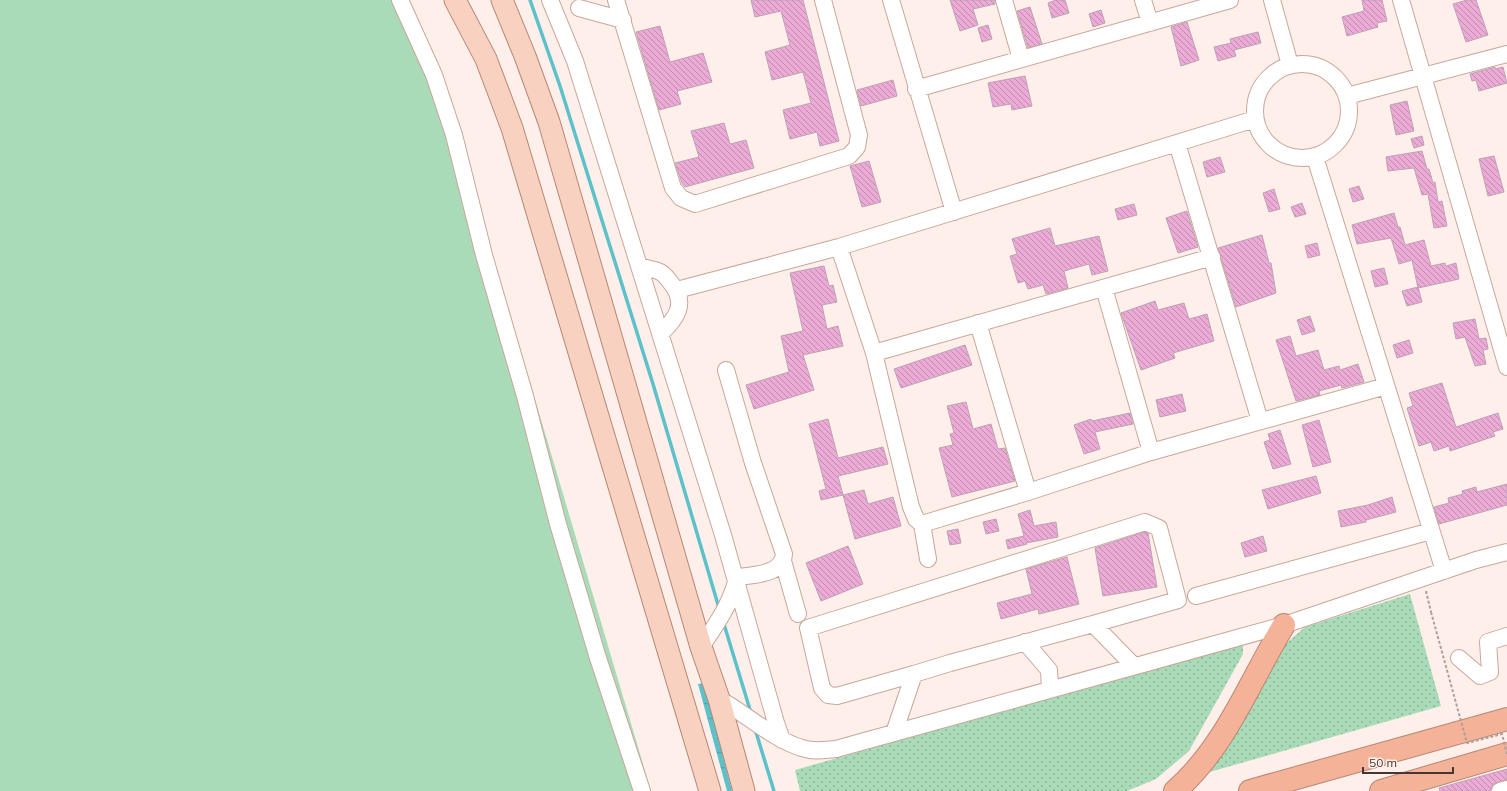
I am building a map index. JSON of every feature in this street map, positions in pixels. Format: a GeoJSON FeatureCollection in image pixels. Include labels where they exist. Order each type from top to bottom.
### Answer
{"type":"FeatureCollection","features":[{"type":"Feature","properties":{"kind":"highway"},"geometry":{"type":"LineString","coordinates":[[1175,791],[1197,768],[1224,732],[1284,624]]}},
{"type":"Feature","properties":{"kind":"highway"},"geometry":{"type":"LineString","coordinates":[[1250,791],[1507,720]]}},
{"type":"Feature","properties":{"kind":"highway"},"geometry":{"type":"LineString","coordinates":[[1381,791],[1507,754]]}},
{"type":"Feature","properties":{"kind":"main road"},"geometry":{"type":"LineString","coordinates":[[455,0],[486,59],[512,128],[710,791]]}},
{"type":"Feature","properties":{"kind":"main road"},"geometry":{"type":"LineString","coordinates":[[502,0],[525,56],[548,122],[701,647],[719,699],[744,791]]}},
{"type":"Feature","properties":{"kind":"street"},"geometry":{"type":"LineString","coordinates":[[400,0],[434,75],[454,135],[484,255],[525,396],[558,524],[598,658],[642,791]]}},
{"type":"Feature","properties":{"kind":"street"},"geometry":{"type":"LineString","coordinates":[[550,0],[575,60],[723,535],[782,740]]}},
{"type":"Feature","properties":{"kind":"street"},"geometry":{"type":"LineString","coordinates":[[616,0],[673,188],[681,198],[696,204],[849,156],[857,147],[859,135],[823,0]]}},
{"type":"Feature","properties":{"kind":"street"},"geometry":{"type":"LineString","coordinates":[[891,0],[916,89],[954,212]]}},
{"type":"Feature","properties":{"kind":"street"},"geometry":{"type":"LineString","coordinates":[[1004,0],[1021,59]]}},
{"type":"Feature","properties":{"kind":"street"},"geometry":{"type":"LineString","coordinates":[[1143,0],[1150,23]]}},
{"type":"Feature","properties":{"kind":"street"},"geometry":{"type":"LineString","coordinates":[[916,89],[1230,0]]}},
{"type":"Feature","properties":{"kind":"street"},"geometry":{"type":"LineString","coordinates":[[1272,0],[1290,66]]}},
{"type":"Feature","properties":{"kind":"street"},"geometry":{"type":"LineString","coordinates":[[1401,0],[1507,368]]}},
{"type":"Feature","properties":{"kind":"street"},"geometry":{"type":"LineString","coordinates":[[562,28],[580,4],[623,20]]}},
{"type":"Feature","properties":{"kind":"street"},"geometry":{"type":"LineString","coordinates":[[1346,96],[1507,54]]}},
{"type":"Feature","properties":{"kind":"street"},"geometry":{"type":"LineString","coordinates":[[1290,66],[1314,66],[1324,70],[1334,77],[1346,96],[1349,111],[1347,126],[1340,140],[1329,150],[1315,156],[1299,158],[1284,154],[1270,146],[1260,134],[1255,119],[1255,105],[1259,91],[1267,80],[1277,71],[1290,66]]}},
{"type":"Feature","properties":{"kind":"street"},"geometry":{"type":"LineString","coordinates":[[677,290],[839,246],[954,212],[1255,119]]}},
{"type":"Feature","properties":{"kind":"street"},"geometry":{"type":"LineString","coordinates":[[1178,142],[1260,421]]}},
{"type":"Feature","properties":{"kind":"street"},"geometry":{"type":"LineString","coordinates":[[1315,156],[1444,571]]}},
{"type":"Feature","properties":{"kind":"street"},"geometry":{"type":"LineString","coordinates":[[839,246],[874,353],[911,507],[916,519],[922,524],[928,559]]}},
{"type":"Feature","properties":{"kind":"street"},"geometry":{"type":"LineString","coordinates":[[874,353],[1212,257]]}},
{"type":"Feature","properties":{"kind":"street"},"geometry":{"type":"LineString","coordinates":[[639,266],[658,271],[665,276],[677,290],[680,306],[677,314],[672,323],[660,334]]}},
{"type":"Feature","properties":{"kind":"street"},"geometry":{"type":"LineString","coordinates":[[1104,288],[1151,452]]}},
{"type":"Feature","properties":{"kind":"street"},"geometry":{"type":"LineString","coordinates":[[978,323],[1028,492]]}},
{"type":"Feature","properties":{"kind":"street"},"geometry":{"type":"LineString","coordinates":[[726,370],[754,463],[784,554],[783,561],[798,614]]}},
{"type":"Feature","properties":{"kind":"street"},"geometry":{"type":"LineString","coordinates":[[922,524],[1028,492],[1151,452],[1386,386]]}},
{"type":"Feature","properties":{"kind":"street"},"geometry":{"type":"LineString","coordinates":[[1145,522],[1159,528],[1178,600],[1093,624],[837,696],[828,695],[822,688],[808,628],[1145,522]]}},
{"type":"Feature","properties":{"kind":"street"},"geometry":{"type":"LineString","coordinates":[[1196,596],[1431,531]]}},
{"type":"Feature","properties":{"kind":"street"},"geometry":{"type":"LineString","coordinates":[[719,699],[738,709],[782,740],[801,748],[817,751],[836,749],[1284,624],[1444,571],[1507,552]]}},
{"type":"Feature","properties":{"kind":"street"},"geometry":{"type":"LineString","coordinates":[[735,580],[775,570],[783,561]]}},
{"type":"Feature","properties":{"kind":"street"},"geometry":{"type":"LineString","coordinates":[[701,647],[731,600],[735,580]]}},
{"type":"Feature","properties":{"kind":"street"},"geometry":{"type":"LineString","coordinates":[[1093,624],[1134,666]]}},
{"type":"Feature","properties":{"kind":"street"},"geometry":{"type":"LineString","coordinates":[[1459,658],[1480,676],[1490,672],[1488,642],[1507,636]]}},
{"type":"Feature","properties":{"kind":"street"},"geometry":{"type":"LineString","coordinates":[[1025,642],[1049,670],[1050,690]]}},
{"type":"Feature","properties":{"kind":"street"},"geometry":{"type":"LineString","coordinates":[[894,733],[914,674]]}},
{"type":"Feature","properties":{"kind":"street"},"geometry":{"type":"LineString","coordinates":[[1500,791],[1507,789]]}},
{"type":"Feature","properties":{"kind":"path"},"geometry":{"type":"LineString","coordinates":[[1423,578],[1467,743],[1502,734],[1507,754]]}},
{"type":"Feature","properties":{"kind":"green space"},"geometry":{"type":"Polygon","coordinates":[[[0,0],[391,0],[452,119],[651,791],[0,791],[0,0]]]}},
{"type":"Feature","properties":{"kind":"green space"},"geometry":{"type":"Polygon","coordinates":[[[1410,594],[1441,706],[1206,773],[1273,655],[1305,627],[1410,594]]]}},
{"type":"Feature","properties":{"kind":"green space"},"geometry":{"type":"Polygon","coordinates":[[[1243,642],[1243,654],[1189,751],[1156,779],[1127,791],[800,791],[795,770],[1243,642]]]}},
{"type":"Feature","properties":{"kind":"water"},"geometry":{"type":"Polygon","coordinates":[[[704,683],[732,791],[727,791],[698,684],[704,683]]]}},
{"type":"Feature","properties":{"kind":"building"},"geometry":{"type":"Polygon","coordinates":[[[751,0],[803,0],[839,141],[820,146],[817,132],[790,139],[783,110],[811,103],[803,72],[772,80],[765,52],[790,45],[781,11],[755,17],[751,0]]]}},
{"type":"Feature","properties":{"kind":"building"},"geometry":{"type":"Polygon","coordinates":[[[950,0],[995,0],[995,4],[973,9],[978,25],[960,31],[950,0]]]}},
{"type":"Feature","properties":{"kind":"building"},"geometry":{"type":"Polygon","coordinates":[[[1056,0],[1065,0],[1069,13],[1052,18],[1048,3],[1056,0]]]}},
{"type":"Feature","properties":{"kind":"building"},"geometry":{"type":"Polygon","coordinates":[[[1362,0],[1382,0],[1387,21],[1377,23],[1378,27],[1347,36],[1342,17],[1364,11],[1362,0]]]}},
{"type":"Feature","properties":{"kind":"building"},"geometry":{"type":"Polygon","coordinates":[[[1467,0],[1476,0],[1488,35],[1466,42],[1453,4],[1467,0]]]}},
{"type":"Feature","properties":{"kind":"building"},"geometry":{"type":"Polygon","coordinates":[[[1030,7],[1042,44],[1028,48],[1017,11],[1030,7]]]}},
{"type":"Feature","properties":{"kind":"building"},"geometry":{"type":"Polygon","coordinates":[[[1101,10],[1105,23],[1093,27],[1089,14],[1101,10]]]}},
{"type":"Feature","properties":{"kind":"building"},"geometry":{"type":"Polygon","coordinates":[[[1187,22],[1199,60],[1181,66],[1171,27],[1187,22]]]}},
{"type":"Feature","properties":{"kind":"building"},"geometry":{"type":"Polygon","coordinates":[[[988,25],[992,39],[982,42],[978,28],[988,25]]]}},
{"type":"Feature","properties":{"kind":"building"},"geometry":{"type":"Polygon","coordinates":[[[660,26],[670,62],[703,53],[712,82],[677,91],[681,104],[659,110],[636,32],[660,26]]]}},
{"type":"Feature","properties":{"kind":"building"},"geometry":{"type":"Polygon","coordinates":[[[1258,32],[1261,43],[1234,50],[1236,56],[1218,61],[1214,47],[1231,43],[1230,39],[1258,32]]]}},
{"type":"Feature","properties":{"kind":"building"},"geometry":{"type":"Polygon","coordinates":[[[1495,67],[1495,69],[1503,67],[1507,83],[1479,91],[1476,80],[1472,81],[1470,74],[1495,67]]]}},
{"type":"Feature","properties":{"kind":"building"},"geometry":{"type":"Polygon","coordinates":[[[1025,76],[1032,106],[1012,110],[1011,104],[993,107],[988,83],[1025,76]]]}},
{"type":"Feature","properties":{"kind":"building"},"geometry":{"type":"Polygon","coordinates":[[[893,80],[897,96],[861,106],[857,90],[893,80]]]}},
{"type":"Feature","properties":{"kind":"building"},"geometry":{"type":"Polygon","coordinates":[[[1407,101],[1414,131],[1396,135],[1390,105],[1407,101]]]}},
{"type":"Feature","properties":{"kind":"building"},"geometry":{"type":"Polygon","coordinates":[[[724,123],[730,144],[746,140],[754,168],[685,187],[682,183],[675,163],[699,157],[691,131],[724,123]]]}},
{"type":"Feature","properties":{"kind":"building"},"geometry":{"type":"Polygon","coordinates":[[[1422,136],[1424,145],[1414,148],[1411,139],[1422,136]]]}},
{"type":"Feature","properties":{"kind":"building"},"geometry":{"type":"Polygon","coordinates":[[[1422,151],[1427,169],[1429,169],[1433,183],[1435,182],[1438,202],[1442,201],[1447,226],[1434,228],[1428,194],[1422,195],[1414,168],[1388,171],[1386,157],[1422,151]]]}},
{"type":"Feature","properties":{"kind":"building"},"geometry":{"type":"Polygon","coordinates":[[[1494,156],[1504,192],[1488,196],[1479,159],[1494,156]]]}},
{"type":"Feature","properties":{"kind":"building"},"geometry":{"type":"Polygon","coordinates":[[[1220,157],[1225,172],[1207,177],[1203,162],[1220,157]]]}},
{"type":"Feature","properties":{"kind":"building"},"geometry":{"type":"Polygon","coordinates":[[[869,161],[881,202],[862,207],[850,166],[869,161]]]}},
{"type":"Feature","properties":{"kind":"building"},"geometry":{"type":"Polygon","coordinates":[[[1359,186],[1364,199],[1353,202],[1349,189],[1359,186]]]}},
{"type":"Feature","properties":{"kind":"building"},"geometry":{"type":"Polygon","coordinates":[[[1274,189],[1280,209],[1269,212],[1263,193],[1274,189]]]}},
{"type":"Feature","properties":{"kind":"building"},"geometry":{"type":"Polygon","coordinates":[[[1302,203],[1306,214],[1295,217],[1291,207],[1302,203]]]}},
{"type":"Feature","properties":{"kind":"building"},"geometry":{"type":"Polygon","coordinates":[[[1134,204],[1137,215],[1118,220],[1115,209],[1134,204]]]}},
{"type":"Feature","properties":{"kind":"building"},"geometry":{"type":"Polygon","coordinates":[[[1187,211],[1198,247],[1178,253],[1166,218],[1187,211]]]}},
{"type":"Feature","properties":{"kind":"building"},"geometry":{"type":"Polygon","coordinates":[[[1394,213],[1405,245],[1424,240],[1431,266],[1445,263],[1446,266],[1456,263],[1459,279],[1418,288],[1412,260],[1399,264],[1391,238],[1357,244],[1352,225],[1394,213]]]}},
{"type":"Feature","properties":{"kind":"building"},"geometry":{"type":"Polygon","coordinates":[[[1050,228],[1055,246],[1099,236],[1108,271],[1092,275],[1089,264],[1064,271],[1068,288],[1046,294],[1043,285],[1028,289],[1025,281],[1018,283],[1010,256],[1017,254],[1012,239],[1050,228]]]}},
{"type":"Feature","properties":{"kind":"building"},"geometry":{"type":"Polygon","coordinates":[[[1262,235],[1269,263],[1271,263],[1276,293],[1236,307],[1218,248],[1262,235]]]}},
{"type":"Feature","properties":{"kind":"building"},"geometry":{"type":"Polygon","coordinates":[[[1317,243],[1320,255],[1308,258],[1305,246],[1317,243]]]}},
{"type":"Feature","properties":{"kind":"building"},"geometry":{"type":"Polygon","coordinates":[[[824,266],[829,286],[833,285],[837,302],[822,305],[827,329],[838,326],[843,346],[803,355],[814,390],[754,409],[746,385],[789,372],[781,336],[803,331],[790,273],[824,266]]]}},
{"type":"Feature","properties":{"kind":"building"},"geometry":{"type":"Polygon","coordinates":[[[1384,268],[1388,284],[1375,287],[1371,271],[1384,268]]]}},
{"type":"Feature","properties":{"kind":"building"},"geometry":{"type":"Polygon","coordinates":[[[1418,287],[1422,302],[1407,306],[1402,291],[1418,287]]]}},
{"type":"Feature","properties":{"kind":"building"},"geometry":{"type":"Polygon","coordinates":[[[1155,301],[1158,310],[1184,303],[1189,319],[1207,314],[1214,341],[1173,353],[1175,358],[1141,370],[1121,313],[1155,301]]]}},
{"type":"Feature","properties":{"kind":"building"},"geometry":{"type":"Polygon","coordinates":[[[1310,316],[1315,331],[1302,335],[1297,320],[1310,316]]]}},
{"type":"Feature","properties":{"kind":"building"},"geometry":{"type":"Polygon","coordinates":[[[1475,319],[1479,339],[1486,338],[1488,349],[1483,350],[1486,364],[1475,366],[1465,337],[1456,339],[1453,323],[1475,319]]]}},
{"type":"Feature","properties":{"kind":"building"},"geometry":{"type":"Polygon","coordinates":[[[1290,336],[1296,356],[1318,350],[1324,370],[1339,366],[1340,370],[1358,364],[1364,382],[1342,388],[1341,385],[1319,391],[1320,395],[1296,401],[1276,340],[1290,336]]]}},
{"type":"Feature","properties":{"kind":"building"},"geometry":{"type":"Polygon","coordinates":[[[1409,340],[1413,353],[1397,358],[1393,345],[1409,340]]]}},
{"type":"Feature","properties":{"kind":"building"},"geometry":{"type":"Polygon","coordinates":[[[965,345],[972,365],[901,388],[894,369],[965,345]]]}},
{"type":"Feature","properties":{"kind":"building"},"geometry":{"type":"Polygon","coordinates":[[[1442,383],[1456,427],[1498,413],[1503,429],[1493,432],[1495,436],[1450,451],[1449,446],[1434,451],[1431,442],[1419,446],[1407,408],[1413,406],[1409,393],[1442,383]]]}},
{"type":"Feature","properties":{"kind":"building"},"geometry":{"type":"Polygon","coordinates":[[[1182,394],[1186,411],[1160,417],[1156,400],[1182,394]]]}},
{"type":"Feature","properties":{"kind":"building"},"geometry":{"type":"Polygon","coordinates":[[[966,402],[973,429],[991,424],[998,449],[1005,448],[1015,481],[952,497],[939,448],[953,445],[950,434],[954,433],[947,406],[966,402]]]}},
{"type":"Feature","properties":{"kind":"building"},"geometry":{"type":"Polygon","coordinates":[[[1130,413],[1133,424],[1095,432],[1100,449],[1084,454],[1074,425],[1091,419],[1092,421],[1130,413]]]}},
{"type":"Feature","properties":{"kind":"building"},"geometry":{"type":"Polygon","coordinates":[[[828,419],[838,458],[883,447],[888,464],[838,476],[843,495],[821,500],[819,491],[826,489],[809,424],[828,419]]]}},
{"type":"Feature","properties":{"kind":"building"},"geometry":{"type":"Polygon","coordinates":[[[1319,420],[1331,462],[1313,467],[1302,425],[1319,420]]]}},
{"type":"Feature","properties":{"kind":"building"},"geometry":{"type":"Polygon","coordinates":[[[1280,430],[1291,464],[1273,469],[1264,442],[1270,440],[1268,434],[1280,430]]]}},
{"type":"Feature","properties":{"kind":"building"},"geometry":{"type":"Polygon","coordinates":[[[1316,476],[1321,493],[1268,509],[1262,490],[1316,476]]]}},
{"type":"Feature","properties":{"kind":"building"},"geometry":{"type":"Polygon","coordinates":[[[1507,484],[1507,505],[1439,524],[1434,507],[1449,503],[1448,498],[1463,494],[1462,491],[1476,487],[1477,492],[1507,484]]]}},
{"type":"Feature","properties":{"kind":"building"},"geometry":{"type":"Polygon","coordinates":[[[864,490],[868,504],[893,497],[901,526],[855,539],[843,495],[864,490]]]}},
{"type":"Feature","properties":{"kind":"building"},"geometry":{"type":"Polygon","coordinates":[[[1392,497],[1396,512],[1366,520],[1366,522],[1341,527],[1338,511],[1368,505],[1392,497]]]}},
{"type":"Feature","properties":{"kind":"building"},"geometry":{"type":"Polygon","coordinates":[[[1030,510],[1034,526],[1056,522],[1058,537],[1026,543],[1027,544],[1008,549],[1006,540],[1024,536],[1018,514],[1030,510]]]}},
{"type":"Feature","properties":{"kind":"building"},"geometry":{"type":"Polygon","coordinates":[[[996,519],[999,531],[986,534],[983,522],[996,519]]]}},
{"type":"Feature","properties":{"kind":"building"},"geometry":{"type":"Polygon","coordinates":[[[958,529],[961,543],[950,545],[947,531],[958,529]]]}},
{"type":"Feature","properties":{"kind":"building"},"geometry":{"type":"Polygon","coordinates":[[[1144,532],[1148,533],[1157,587],[1103,596],[1095,548],[1144,532]]]}},
{"type":"Feature","properties":{"kind":"building"},"geometry":{"type":"Polygon","coordinates":[[[1263,536],[1267,551],[1245,557],[1241,543],[1263,536]]]}},
{"type":"Feature","properties":{"kind":"building"},"geometry":{"type":"Polygon","coordinates":[[[848,546],[863,584],[821,601],[806,563],[848,546]]]}},
{"type":"Feature","properties":{"kind":"building"},"geometry":{"type":"Polygon","coordinates":[[[1067,557],[1079,604],[1039,614],[1038,609],[1001,619],[997,603],[1032,594],[1026,569],[1067,557]]]}},
{"type":"Feature","properties":{"kind":"building"},"geometry":{"type":"Polygon","coordinates":[[[1507,769],[1507,780],[1493,784],[1491,791],[1440,791],[1439,788],[1507,769]]]}},
{"type":"Feature","properties":{"kind":"waterway"},"geometry":{"type":"LineString","coordinates":[[530,0],[560,86],[653,384],[719,608]]}},
{"type":"Feature","properties":{"kind":"waterway"},"geometry":{"type":"LineString","coordinates":[[723,621],[751,713]]}},
{"type":"Feature","properties":{"kind":"waterway"},"geometry":{"type":"LineString","coordinates":[[755,729],[774,791]]}}]}
